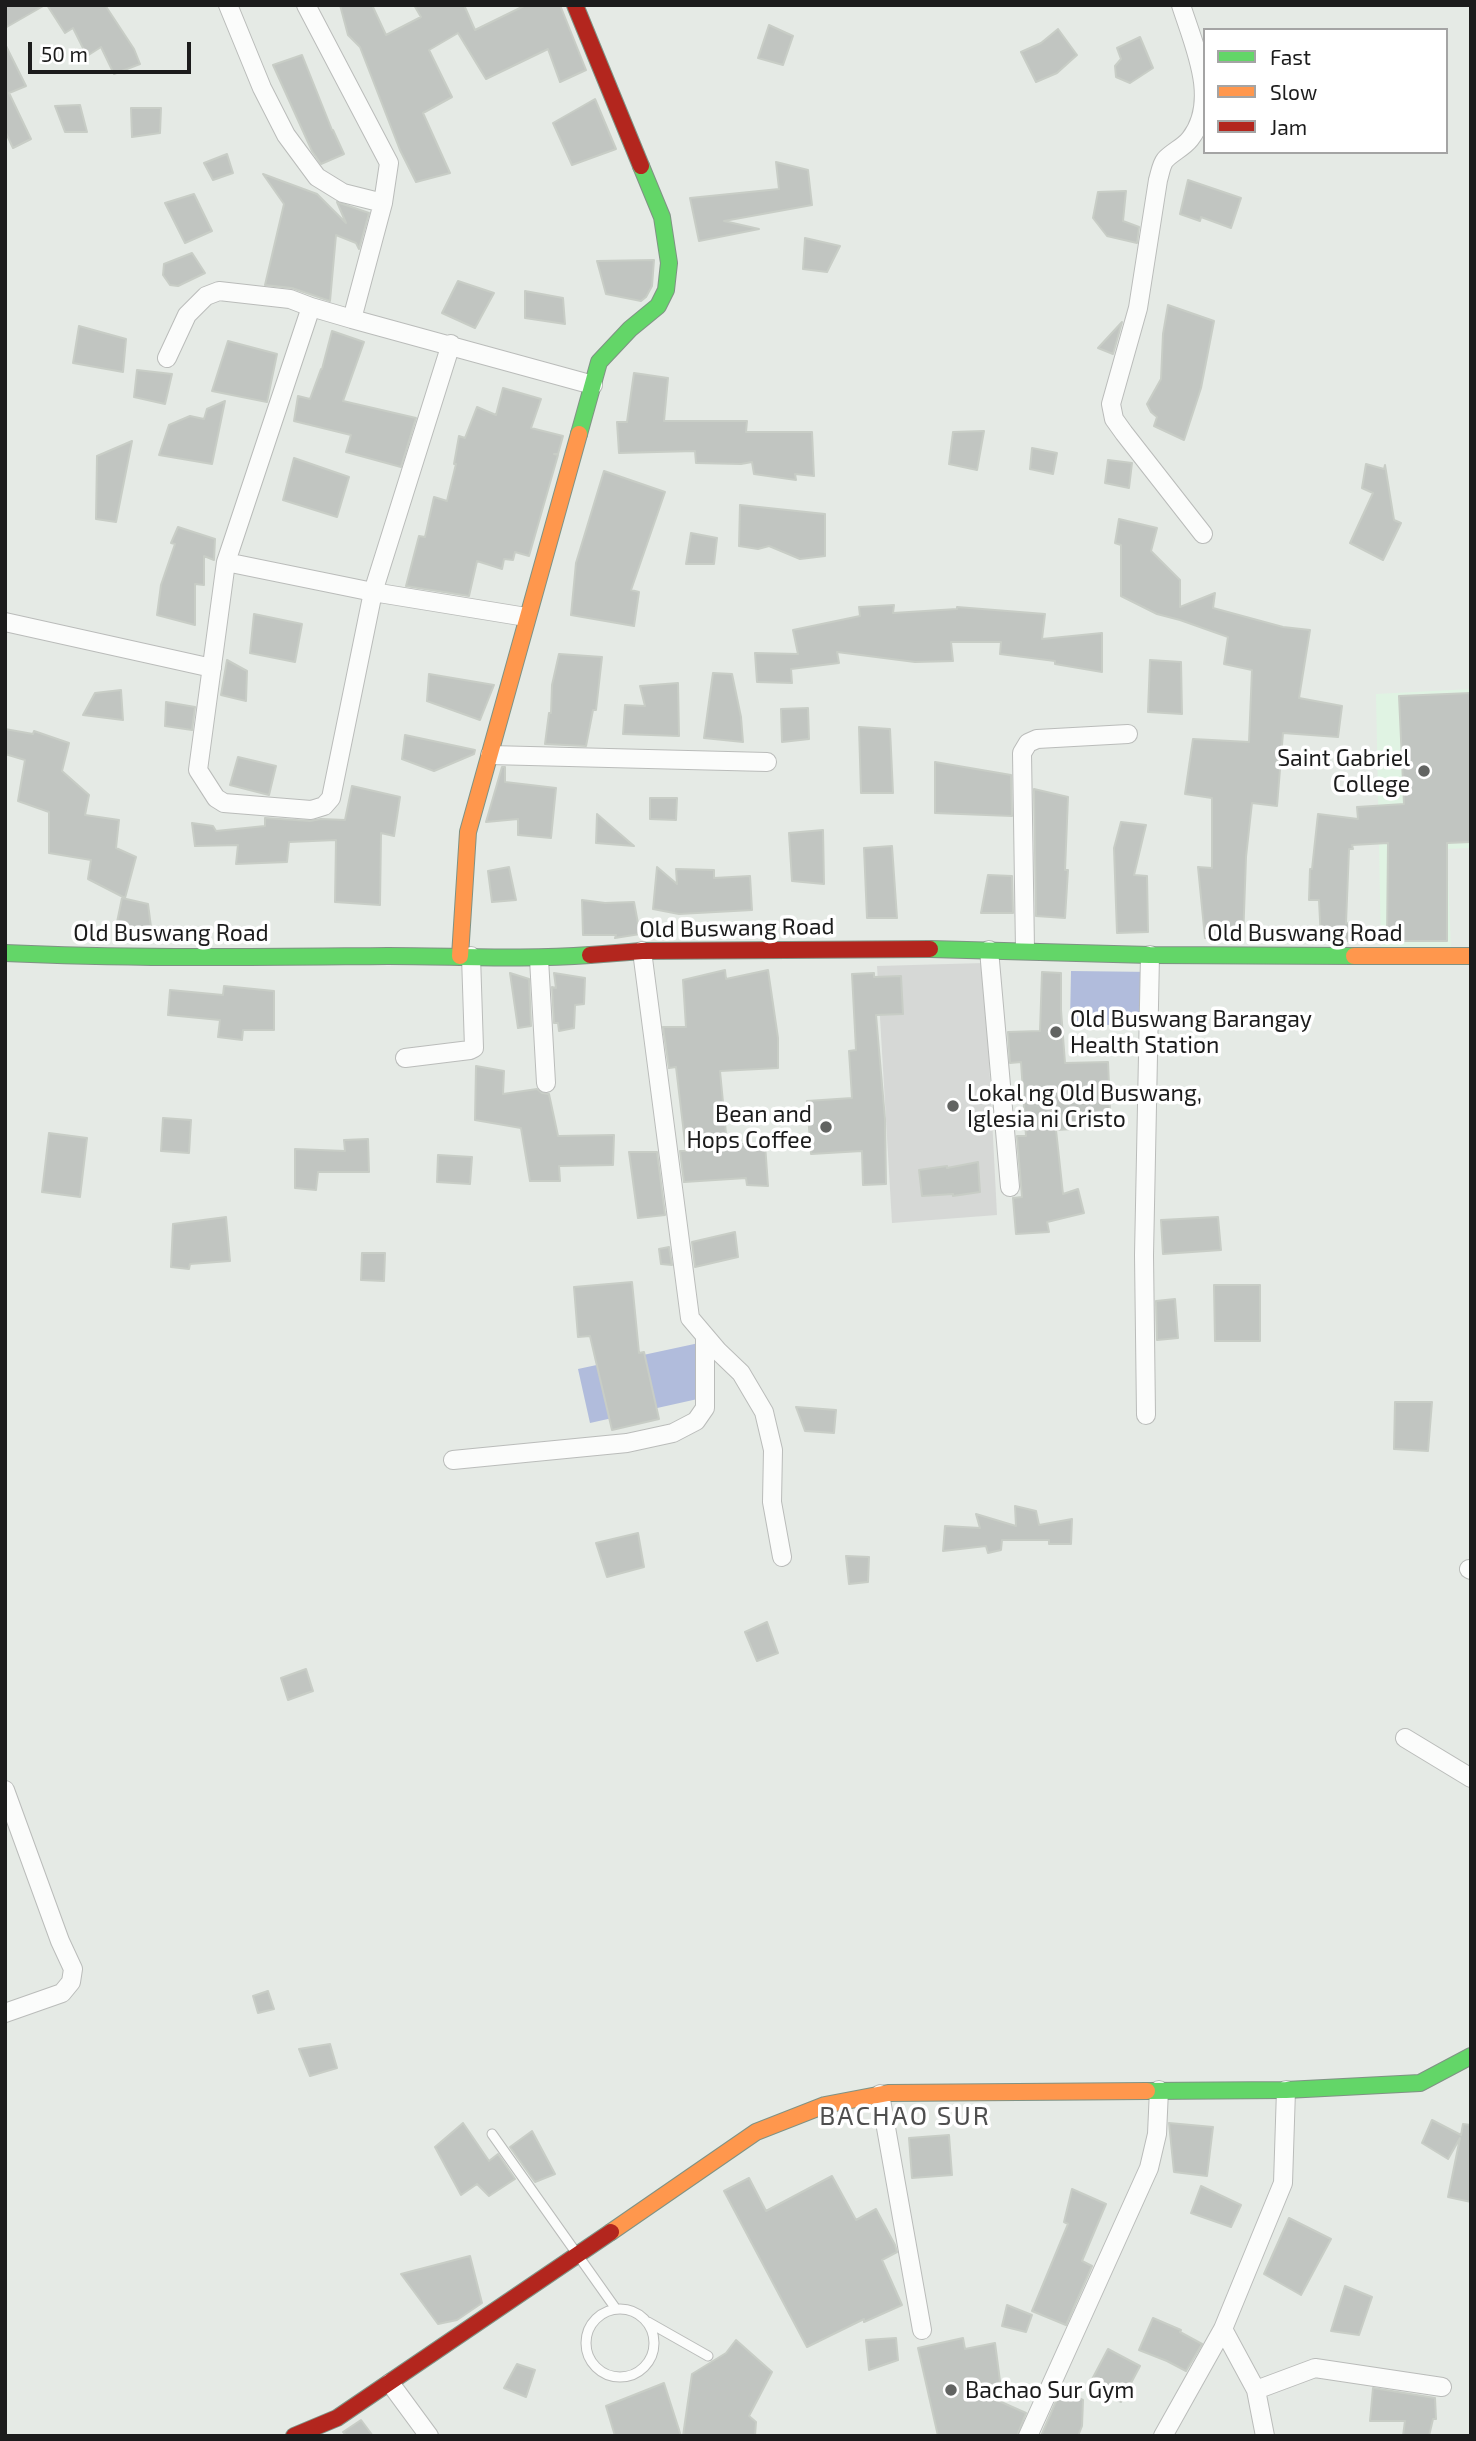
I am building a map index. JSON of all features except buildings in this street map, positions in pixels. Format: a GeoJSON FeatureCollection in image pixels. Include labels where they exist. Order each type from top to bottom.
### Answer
{"type":"FeatureCollection","features":[{"type":"Feature","properties":{"kind":"street"},"geometry":{"type":"LineString","coordinates":[[228,5],[262,88],[286,135],[317,177],[343,193],[383,203]]}},
{"type":"Feature","properties":{"kind":"street"},"geometry":{"type":"LineString","coordinates":[[306,5],[389,163],[383,203],[352,319]]}},
{"type":"Feature","properties":{"kind":"street"},"geometry":{"type":"LineString","coordinates":[[1181,5],[1201,65],[1203,101],[1200,124],[1189,141],[1164,161],[1161,170],[1138,308],[1111,404],[1114,419],[1203,534]]}},
{"type":"Feature","properties":{"kind":"street"},"geometry":{"type":"LineString","coordinates":[[405,1059],[474,1048],[466,956],[468,832],[526,617],[600,362],[630,329],[659,306],[666,290],[669,263],[662,217],[577,6]]}},
{"type":"Feature","properties":{"kind":"street"},"geometry":{"type":"LineString","coordinates":[[167,358],[187,315],[206,296],[219,291],[290,299],[352,319],[593,384]]}},
{"type":"Feature","properties":{"kind":"street"},"geometry":{"type":"LineString","coordinates":[[312,307],[226,562],[198,770],[216,797],[224,803],[311,810],[324,806],[331,798],[373,592],[451,344]]}},
{"type":"Feature","properties":{"kind":"street"},"geometry":{"type":"LineString","coordinates":[[226,562],[373,592],[526,617]]}},
{"type":"Feature","properties":{"kind":"street"},"geometry":{"type":"LineString","coordinates":[[5,622],[212,668]]}},
{"type":"Feature","properties":{"kind":"street"},"geometry":{"type":"LineString","coordinates":[[1025,950],[1023,753],[1028,743],[1038,739],[1128,734]]}},
{"type":"Feature","properties":{"kind":"street"},"geometry":{"type":"LineString","coordinates":[[490,755],[767,762]]}},
{"type":"Feature","properties":{"kind":"street","name":"Old Buswang Road"},"geometry":{"type":"LineString","coordinates":[[5,953],[118,958],[466,956],[539,959],[642,951],[902,948],[1150,956],[1471,956]]}},
{"type":"Feature","properties":{"kind":"street"},"geometry":{"type":"LineString","coordinates":[[989,950],[1010,1187]]}},
{"type":"Feature","properties":{"kind":"street"},"geometry":{"type":"LineString","coordinates":[[642,951],[691,1318],[740,1373],[764,1412],[773,1450],[772,1502],[782,1558]]}},
{"type":"Feature","properties":{"kind":"street"},"geometry":{"type":"LineString","coordinates":[[1146,1415],[1144,1255],[1150,956]]}},
{"type":"Feature","properties":{"kind":"street"},"geometry":{"type":"LineString","coordinates":[[539,959],[546,1083]]}},
{"type":"Feature","properties":{"kind":"street"},"geometry":{"type":"LineString","coordinates":[[453,1460],[627,1443],[673,1433],[696,1421],[705,1408],[705,1336]]}},
{"type":"Feature","properties":{"kind":"street"},"geometry":{"type":"LineString","coordinates":[[1405,1738],[1471,1778]]}},
{"type":"Feature","properties":{"kind":"street"},"geometry":{"type":"LineString","coordinates":[[5,1790],[60,1941],[73,1969],[71,1982],[62,1993],[5,2013]]}},
{"type":"Feature","properties":{"kind":"street"},"geometry":{"type":"LineString","coordinates":[[294,2436],[337,2418],[390,2384],[756,2132],[825,2105],[880,2094],[1286,2090],[1420,2083],[1471,2056]]}},
{"type":"Feature","properties":{"kind":"street"},"geometry":{"type":"LineString","coordinates":[[1028,2436],[1149,2168],[1157,2134],[1159,2090]]}},
{"type":"Feature","properties":{"kind":"street"},"geometry":{"type":"LineString","coordinates":[[1163,2436],[1223,2329],[1283,2183],[1286,2090]]}},
{"type":"Feature","properties":{"kind":"street"},"geometry":{"type":"LineString","coordinates":[[880,2094],[922,2330]]}},
{"type":"Feature","properties":{"kind":"street"},"geometry":{"type":"LineString","coordinates":[[1223,2329],[1256,2390],[1265,2436]]}},
{"type":"Feature","properties":{"kind":"street"},"geometry":{"type":"LineString","coordinates":[[1256,2390],[1315,2368],[1442,2387]]}},
{"type":"Feature","properties":{"kind":"street"},"geometry":{"type":"LineString","coordinates":[[390,2384],[429,2436]]}},
{"type":"Feature","properties":{"kind":"lane"},"geometry":{"type":"LineString","coordinates":[[492,2134],[616,2309]]}},
{"type":"Feature","properties":{"kind":"lane"},"geometry":{"type":"LineString","coordinates":[[646,2321],[654,2342],[648,2364],[639,2372],[617,2378],[596,2369],[589,2360],[585,2337],[596,2318],[616,2309],[638,2314],[708,2356]]}},
{"type":"Feature","properties":{"kind":"shaded area","name":"Saint Gabriel College"},"geometry":{"type":"Polygon","coordinates":[[[1471,689],[1471,848],[1447,849],[1451,949],[1381,950],[1376,694],[1471,689]]]}},
{"type":"Feature","properties":{"kind":"shaded area"},"geometry":{"type":"Polygon","coordinates":[[[984,963],[997,1215],[892,1223],[877,966],[984,963]]]}},
{"type":"Feature","properties":{"kind":"shaded area"},"geometry":{"type":"Polygon","coordinates":[[[1071,971],[1153,972],[1152,1026],[1070,1024],[1071,971]]]}},
{"type":"Feature","properties":{"kind":"shaded area"},"geometry":{"type":"Polygon","coordinates":[[[699,1343],[711,1396],[590,1423],[578,1369],[699,1343]]]}},
{"type":"Feature","properties":{"kind":"traffic: fast"},"geometry":{"type":"LineString","coordinates":[[579,434],[599,362],[630,329],[658,306],[666,290],[669,263],[662,217],[641,166]]}},
{"type":"Feature","properties":{"kind":"traffic: fast"},"geometry":{"type":"LineString","coordinates":[[930,949],[1150,955],[1354,956]]}},
{"type":"Feature","properties":{"kind":"traffic: fast"},"geometry":{"type":"LineString","coordinates":[[5,953],[197,957],[514,958],[590,955]]}},
{"type":"Feature","properties":{"kind":"traffic: fast"},"geometry":{"type":"LineString","coordinates":[[1147,2091],[1286,2090],[1420,2083],[1471,2056]]}},
{"type":"Feature","properties":{"kind":"traffic: slow"},"geometry":{"type":"LineString","coordinates":[[460,956],[468,832],[579,434]]}},
{"type":"Feature","properties":{"kind":"traffic: slow"},"geometry":{"type":"LineString","coordinates":[[1354,956],[1471,956]]}},
{"type":"Feature","properties":{"kind":"traffic: slow"},"geometry":{"type":"LineString","coordinates":[[611,2232],[756,2132],[825,2105],[888,2093],[1147,2091]]}},
{"type":"Feature","properties":{"kind":"traffic: jam"},"geometry":{"type":"LineString","coordinates":[[575,5],[641,166]]}},
{"type":"Feature","properties":{"kind":"traffic: jam"},"geometry":{"type":"LineString","coordinates":[[590,955],[642,951],[930,949]]}},
{"type":"Feature","properties":{"kind":"traffic: jam"},"geometry":{"type":"LineString","coordinates":[[294,2436],[337,2418],[611,2232]]}},
{"type":"Feature","properties":{"kind":"place","name":"Saint Gabriel College"},"geometry":{"type":"Point","coordinates":[1424,771]}},
{"type":"Feature","properties":{"kind":"place","name":"Old Buswang Barangay Health Station"},"geometry":{"type":"Point","coordinates":[1056,1032]}},
{"type":"Feature","properties":{"kind":"place","name":"Lokal ng Old Buswang, Iglesia ni Cristo"},"geometry":{"type":"Point","coordinates":[953,1106]}},
{"type":"Feature","properties":{"kind":"place","name":"Bean and Hops Coffee"},"geometry":{"type":"Point","coordinates":[826,1127]}},
{"type":"Feature","properties":{"kind":"place","name":"Bachao Sur Gym"},"geometry":{"type":"Point","coordinates":[951,2390]}},
{"type":"Feature","properties":{"kind":"district","name":"BACHAO SUR"},"geometry":{"type":"Point","coordinates":[905,2116]}}]}
